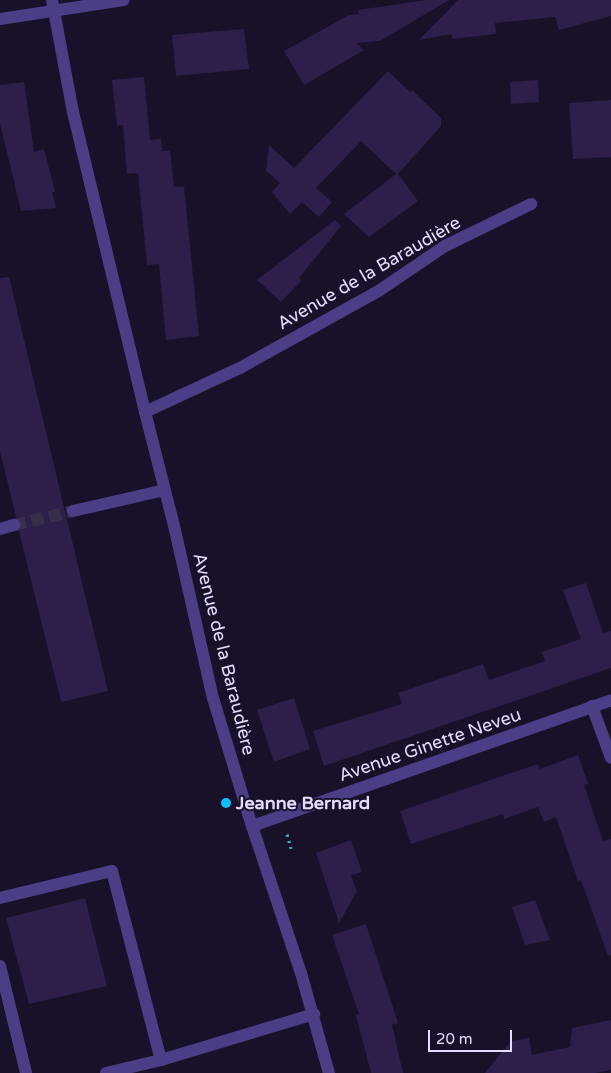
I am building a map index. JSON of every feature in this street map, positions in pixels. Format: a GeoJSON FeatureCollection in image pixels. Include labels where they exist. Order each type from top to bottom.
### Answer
{"type":"FeatureCollection","features":[{"type":"Feature","properties":{"kind":"street"},"geometry":{"type":"LineString","coordinates":[[0,19],[53,5],[124,0]]}},
{"type":"Feature","properties":{"kind":"street","name":"Avenue de la Baraudière"},"geometry":{"type":"LineString","coordinates":[[53,5],[73,112],[144,412],[165,490],[213,698],[252,826],[314,1014],[329,1073]]}},
{"type":"Feature","properties":{"kind":"street","name":"Avenue de la Baraudière"},"geometry":{"type":"LineString","coordinates":[[144,412],[240,368],[380,290],[445,246],[531,204]]}},
{"type":"Feature","properties":{"kind":"street"},"geometry":{"type":"LineString","coordinates":[[73,511],[165,490]]}},
{"type":"Feature","properties":{"kind":"street"},"geometry":{"type":"LineString","coordinates":[[0,529],[14,526]]}},
{"type":"Feature","properties":{"kind":"street","name":"Avenue Ginette Neveu"},"geometry":{"type":"LineString","coordinates":[[252,826],[611,700]]}},
{"type":"Feature","properties":{"kind":"street"},"geometry":{"type":"LineString","coordinates":[[592,706],[611,758]]}},
{"type":"Feature","properties":{"kind":"street"},"geometry":{"type":"LineString","coordinates":[[0,898],[112,871],[161,1060]]}},
{"type":"Feature","properties":{"kind":"street"},"geometry":{"type":"LineString","coordinates":[[0,966],[26,1073]]}},
{"type":"Feature","properties":{"kind":"street"},"geometry":{"type":"LineString","coordinates":[[106,1073],[161,1060],[314,1014]]}},
{"type":"Feature","properties":{"kind":"building"},"geometry":{"type":"Polygon","coordinates":[[[426,0],[449,0],[380,41],[356,43],[364,50],[304,85],[284,51],[349,15],[359,14],[358,10],[426,0]]]}},
{"type":"Feature","properties":{"kind":"building"},"geometry":{"type":"Polygon","coordinates":[[[458,0],[611,0],[611,16],[559,30],[555,17],[495,23],[496,34],[452,39],[452,34],[419,40],[458,0]]]}},
{"type":"Feature","properties":{"kind":"building"},"geometry":{"type":"Polygon","coordinates":[[[244,29],[249,69],[176,76],[172,35],[244,29]]]}},
{"type":"Feature","properties":{"kind":"building"},"geometry":{"type":"Polygon","coordinates":[[[388,71],[410,92],[412,90],[441,118],[441,126],[398,174],[418,201],[369,237],[344,214],[396,174],[361,141],[316,188],[332,202],[319,217],[302,202],[290,214],[272,192],[280,183],[266,171],[269,145],[294,168],[388,71]]]}},
{"type":"Feature","properties":{"kind":"building"},"geometry":{"type":"Polygon","coordinates":[[[144,77],[150,140],[161,139],[162,151],[170,151],[174,187],[184,187],[199,336],[166,340],[159,264],[147,265],[138,173],[127,174],[123,125],[117,126],[112,80],[144,77]]]}},
{"type":"Feature","properties":{"kind":"building"},"geometry":{"type":"Polygon","coordinates":[[[538,80],[539,102],[511,104],[510,82],[538,80]]]}},
{"type":"Feature","properties":{"kind":"building"},"geometry":{"type":"Polygon","coordinates":[[[24,82],[34,152],[44,149],[55,192],[52,192],[56,208],[21,211],[0,123],[0,85],[24,82]]]}},
{"type":"Feature","properties":{"kind":"building"},"geometry":{"type":"Polygon","coordinates":[[[611,100],[611,157],[573,159],[569,103],[611,100]]]}},
{"type":"Feature","properties":{"kind":"building"},"geometry":{"type":"Polygon","coordinates":[[[335,220],[341,226],[299,278],[301,281],[281,302],[257,280],[335,220]]]}},
{"type":"Feature","properties":{"kind":"building"},"geometry":{"type":"Polygon","coordinates":[[[9,277],[108,691],[61,702],[19,531],[22,523],[16,517],[0,451],[0,278],[9,277]]]}},
{"type":"Feature","properties":{"kind":"building"},"geometry":{"type":"Polygon","coordinates":[[[586,583],[603,633],[611,631],[611,668],[324,766],[313,731],[402,704],[398,693],[483,664],[489,680],[545,661],[542,652],[581,639],[563,590],[586,583]]]}},
{"type":"Feature","properties":{"kind":"building"},"geometry":{"type":"Polygon","coordinates":[[[294,698],[310,749],[274,762],[257,710],[294,698]]]}},
{"type":"Feature","properties":{"kind":"building"},"geometry":{"type":"Polygon","coordinates":[[[578,755],[588,784],[584,785],[603,841],[611,839],[611,955],[608,956],[581,880],[578,881],[556,817],[544,822],[538,807],[504,819],[503,814],[411,844],[400,811],[538,764],[540,769],[578,755]]]}},
{"type":"Feature","properties":{"kind":"building"},"geometry":{"type":"Polygon","coordinates":[[[351,840],[362,872],[351,875],[357,891],[339,923],[316,853],[351,840]]]}},
{"type":"Feature","properties":{"kind":"building"},"geometry":{"type":"Polygon","coordinates":[[[85,898],[107,986],[29,1004],[6,918],[85,898]]]}},
{"type":"Feature","properties":{"kind":"building"},"geometry":{"type":"Polygon","coordinates":[[[535,900],[550,940],[525,945],[512,907],[535,900]]]}},
{"type":"Feature","properties":{"kind":"building"},"geometry":{"type":"Polygon","coordinates":[[[366,924],[398,1023],[392,1025],[403,1073],[371,1073],[356,1015],[359,1014],[332,935],[366,924]]]}},
{"type":"Feature","properties":{"kind":"building"},"geometry":{"type":"Polygon","coordinates":[[[611,1020],[611,1070],[595,1073],[485,1073],[511,1041],[529,1038],[532,1055],[570,1047],[572,1028],[611,1020]]]}},
{"type":"Feature","properties":{"kind":"tunnel"},"geometry":{"type":"LineString","coordinates":[[14,525],[73,511]]}},
{"type":"Feature","properties":{"kind":"place","name":"Jeanne Bernard"},"geometry":{"type":"Point","coordinates":[226,803]}}]}
